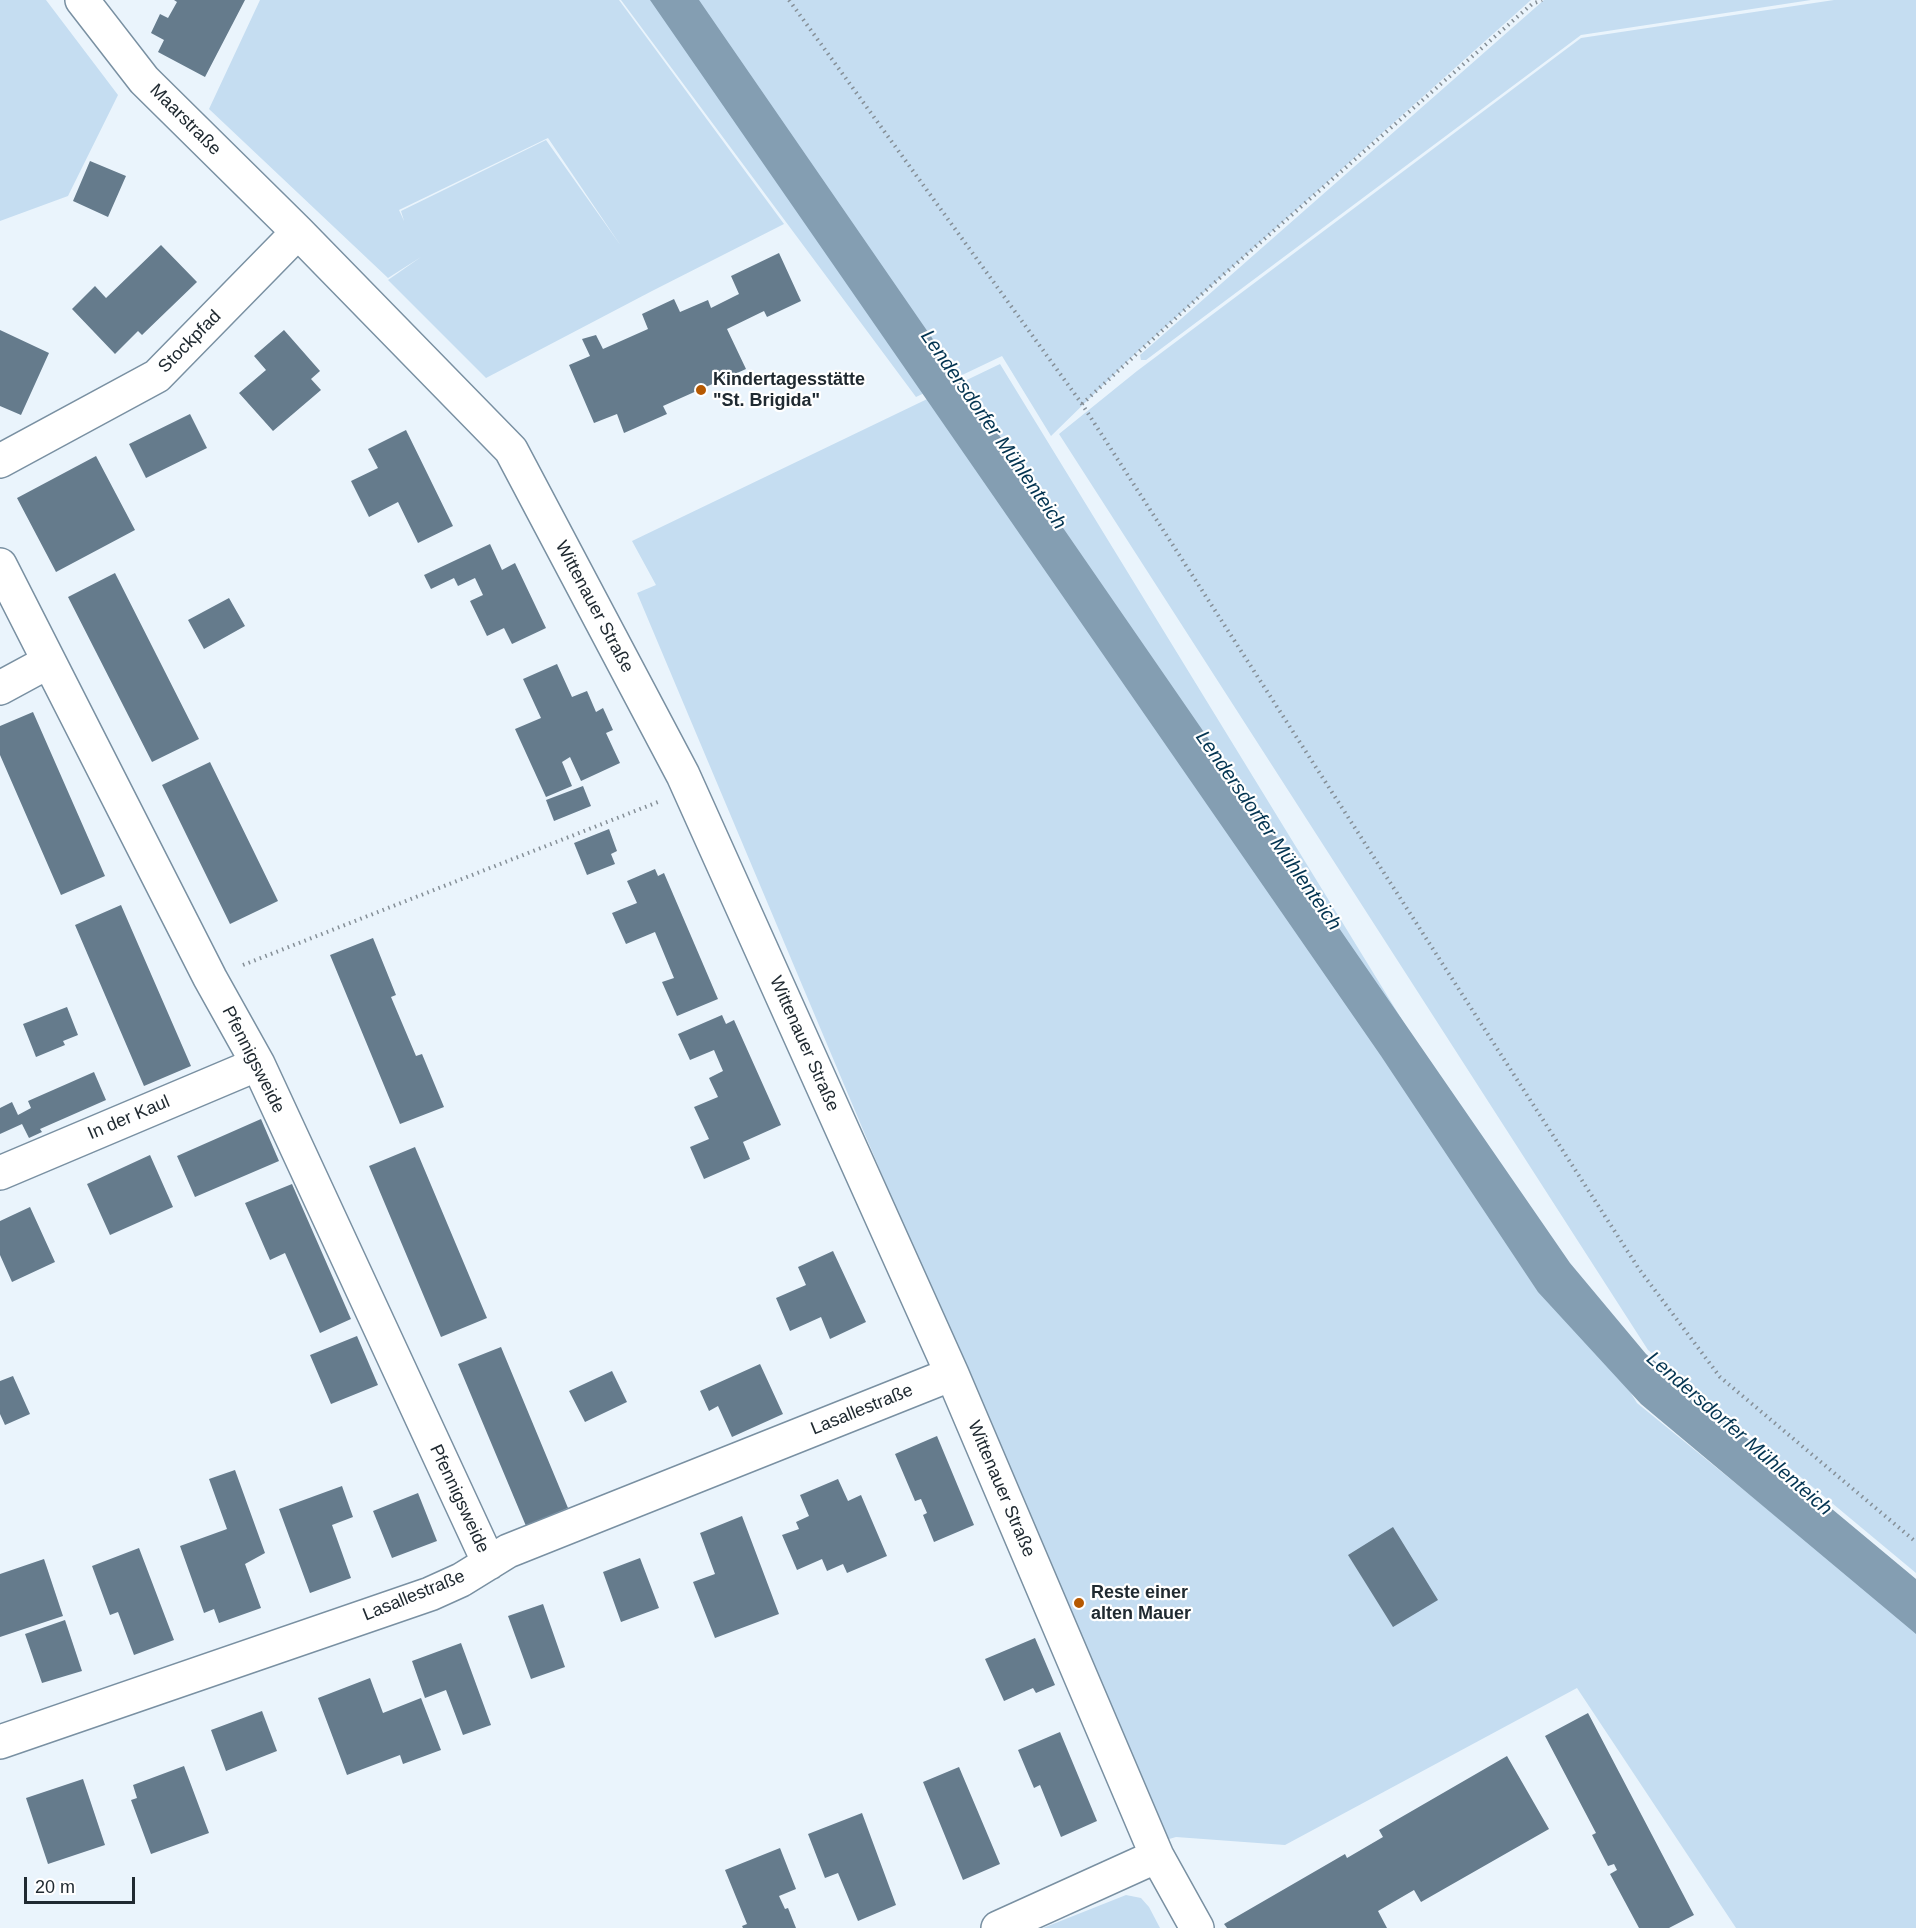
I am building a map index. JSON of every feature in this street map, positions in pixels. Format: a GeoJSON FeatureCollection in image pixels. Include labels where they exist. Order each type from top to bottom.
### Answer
{"type":"FeatureCollection","features":[{"type":"Feature","properties":{"kind":"street","name":"Maarstraße"},"geometry":{"type":"LineString","coordinates":[[88,3],[144,80],[298,232]]}},
{"type":"Feature","properties":{"kind":"street","name":"Stockpfad"},"geometry":{"type":"LineString","coordinates":[[0,461],[157,376],[298,232]]}},
{"type":"Feature","properties":{"kind":"street","name":"Wittenauer Straße"},"geometry":{"type":"LineString","coordinates":[[298,232],[511,450],[683,774],[952,1374],[1157,1856],[1197,1928]]}},
{"type":"Feature","properties":{"kind":"street","name":"Pfennigsweide"},"geometry":{"type":"LineString","coordinates":[[0,565],[210,978],[258,1064],[489,1563]]}},
{"type":"Feature","properties":{"kind":"street"},"geometry":{"type":"LineString","coordinates":[[0,688],[48,662]]}},
{"type":"Feature","properties":{"kind":"street","name":"In der Kaul"},"geometry":{"type":"LineString","coordinates":[[0,1173],[258,1064]]}},
{"type":"Feature","properties":{"kind":"street","name":"Lasallestraße"},"geometry":{"type":"LineString","coordinates":[[0,1742],[430,1594],[460,1580],[508,1551],[952,1374]]}},
{"type":"Feature","properties":{"kind":"street"},"geometry":{"type":"LineString","coordinates":[[998,1928],[1157,1856]]}},
{"type":"Feature","properties":{"kind":"path"},"geometry":{"type":"LineString","coordinates":[[789,0],[1082,404],[1639,1269],[1720,1377],[1916,1542]]}},
{"type":"Feature","properties":{"kind":"path"},"geometry":{"type":"LineString","coordinates":[[1082,404],[1213,284],[1479,50],[1532,4],[1542,0]]}},
{"type":"Feature","properties":{"kind":"path"},"geometry":{"type":"LineString","coordinates":[[210,978],[668,798],[680,785],[683,774]]}},
{"type":"Feature","properties":{"kind":"shaded area"},"geometry":{"type":"Polygon","coordinates":[[[0,0],[46,0],[118,95],[68,196],[0,221],[0,0]]]}},
{"type":"Feature","properties":{"kind":"shaded area"},"geometry":{"type":"Polygon","coordinates":[[[260,0],[619,0],[784,224],[486,378],[388,280],[421,257],[388,278],[209,109],[260,0]],[[548,138],[399,210],[404,221],[401,211],[546,140],[621,246],[548,138]]]}},
{"type":"Feature","properties":{"kind":"shaded area"},"geometry":{"type":"Polygon","coordinates":[[[621,0],[1531,0],[1135,354],[1051,436],[1002,356],[916,397],[621,0]]]}},
{"type":"Feature","properties":{"kind":"shaded area"},"geometry":{"type":"Polygon","coordinates":[[[1544,0],[1811,0],[1581,35],[1146,360],[1141,360],[1140,355],[1544,0]]]}},
{"type":"Feature","properties":{"kind":"shaded area"},"geometry":{"type":"Polygon","coordinates":[[[1834,0],[1916,0],[1916,1573],[1648,1350],[1059,434],[1137,371],[1581,38],[1834,0]]]}},
{"type":"Feature","properties":{"kind":"shaded area"},"geometry":{"type":"Polygon","coordinates":[[[1000,364],[1637,1403],[1916,1630],[1916,1928],[1736,1928],[1577,1688],[1285,1845],[1176,1837],[1159,1842],[960,1360],[637,593],[656,585],[632,541],[1000,364]]]}},
{"type":"Feature","properties":{"kind":"shaded area"},"geometry":{"type":"Polygon","coordinates":[[[1126,1895],[1141,1898],[1149,1907],[1160,1928],[1043,1928],[1126,1895]]]}},
{"type":"Feature","properties":{"kind":"water","name":"Lendersdorfer Mühlenteich"},"geometry":{"type":"Polygon","coordinates":[[[650,0],[699,0],[1570,1263],[1646,1354],[1916,1579],[1916,1634],[1641,1404],[1538,1292],[1381,1056],[650,0]]]}},
{"type":"Feature","properties":{"kind":"building"},"geometry":{"type":"Polygon","coordinates":[[[174,0],[245,0],[205,77],[158,52],[164,40],[151,33],[160,14],[168,18],[177,2],[174,0]]]}},
{"type":"Feature","properties":{"kind":"building"},"geometry":{"type":"Polygon","coordinates":[[[90,161],[126,176],[108,217],[73,201],[90,161]]]}},
{"type":"Feature","properties":{"kind":"building"},"geometry":{"type":"Polygon","coordinates":[[[161,245],[197,282],[142,335],[138,331],[115,354],[72,309],[95,286],[106,298],[161,245]]]}},
{"type":"Feature","properties":{"kind":"building"},"geometry":{"type":"Polygon","coordinates":[[[779,253],[801,301],[767,317],[764,311],[727,329],[746,369],[663,406],[667,414],[624,433],[617,414],[594,423],[569,365],[590,356],[582,339],[596,335],[603,349],[648,329],[642,314],[674,299],[680,312],[708,300],[711,308],[739,294],[731,276],[779,253]]]}},
{"type":"Feature","properties":{"kind":"building"},"geometry":{"type":"Polygon","coordinates":[[[0,330],[49,353],[21,415],[0,406],[0,330]]]}},
{"type":"Feature","properties":{"kind":"building"},"geometry":{"type":"Polygon","coordinates":[[[284,330],[320,371],[311,379],[321,390],[273,431],[239,393],[266,370],[254,356],[284,330]]]}},
{"type":"Feature","properties":{"kind":"building"},"geometry":{"type":"Polygon","coordinates":[[[190,414],[207,448],[146,478],[129,444],[190,414]]]}},
{"type":"Feature","properties":{"kind":"building"},"geometry":{"type":"Polygon","coordinates":[[[406,430],[453,526],[418,543],[398,502],[369,517],[351,481],[378,468],[368,449],[406,430]]]}},
{"type":"Feature","properties":{"kind":"building"},"geometry":{"type":"Polygon","coordinates":[[[96,456],[135,530],[56,572],[17,498],[96,456]]]}},
{"type":"Feature","properties":{"kind":"building"},"geometry":{"type":"Polygon","coordinates":[[[490,544],[502,570],[515,563],[546,628],[512,644],[504,628],[487,636],[470,601],[483,595],[475,578],[458,586],[454,578],[431,589],[424,575],[490,544]]]}},
{"type":"Feature","properties":{"kind":"building"},"geometry":{"type":"Polygon","coordinates":[[[115,573],[199,739],[152,762],[68,597],[115,573]]]}},
{"type":"Feature","properties":{"kind":"building"},"geometry":{"type":"Polygon","coordinates":[[[229,598],[245,626],[204,649],[188,620],[229,598]]]}},
{"type":"Feature","properties":{"kind":"building"},"geometry":{"type":"Polygon","coordinates":[[[557,664],[572,697],[587,691],[596,712],[603,708],[613,730],[606,733],[620,763],[581,781],[570,757],[562,762],[572,786],[546,797],[515,729],[541,718],[523,679],[557,664]]]}},
{"type":"Feature","properties":{"kind":"building"},"geometry":{"type":"Polygon","coordinates":[[[33,712],[105,876],[61,895],[0,755],[0,726],[33,712]]]}},
{"type":"Feature","properties":{"kind":"building"},"geometry":{"type":"Polygon","coordinates":[[[210,762],[278,901],[230,924],[162,785],[210,762]]]}},
{"type":"Feature","properties":{"kind":"building"},"geometry":{"type":"Polygon","coordinates":[[[583,786],[591,806],[554,821],[546,800],[583,786]]]}},
{"type":"Feature","properties":{"kind":"building"},"geometry":{"type":"Polygon","coordinates":[[[609,829],[617,851],[611,854],[615,864],[587,875],[574,843],[609,829]]]}},
{"type":"Feature","properties":{"kind":"building"},"geometry":{"type":"Polygon","coordinates":[[[655,869],[658,876],[664,873],[718,999],[677,1016],[662,982],[674,978],[655,932],[626,944],[612,913],[637,903],[627,881],[655,869]]]}},
{"type":"Feature","properties":{"kind":"building"},"geometry":{"type":"Polygon","coordinates":[[[121,905],[191,1066],[144,1086],[75,925],[121,905]]]}},
{"type":"Feature","properties":{"kind":"building"},"geometry":{"type":"Polygon","coordinates":[[[373,938],[396,995],[391,997],[416,1056],[422,1054],[444,1107],[400,1124],[330,955],[373,938]]]}},
{"type":"Feature","properties":{"kind":"building"},"geometry":{"type":"Polygon","coordinates":[[[67,1007],[78,1035],[63,1041],[65,1045],[36,1057],[23,1024],[67,1007]]]}},
{"type":"Feature","properties":{"kind":"building"},"geometry":{"type":"Polygon","coordinates":[[[722,1015],[726,1024],[734,1020],[781,1125],[743,1142],[750,1159],[704,1179],[690,1147],[709,1139],[694,1107],[718,1097],[709,1078],[723,1071],[714,1050],[690,1060],[678,1034],[722,1015]]]}},
{"type":"Feature","properties":{"kind":"building"},"geometry":{"type":"Polygon","coordinates":[[[94,1072],[106,1100],[40,1129],[42,1132],[29,1138],[22,1124],[0,1134],[0,1108],[12,1102],[18,1115],[31,1108],[28,1101],[94,1072]]]}},
{"type":"Feature","properties":{"kind":"building"},"geometry":{"type":"Polygon","coordinates":[[[261,1119],[279,1161],[195,1197],[177,1156],[261,1119]]]}},
{"type":"Feature","properties":{"kind":"building"},"geometry":{"type":"Polygon","coordinates":[[[415,1147],[487,1318],[441,1337],[369,1166],[415,1147]]]}},
{"type":"Feature","properties":{"kind":"building"},"geometry":{"type":"Polygon","coordinates":[[[150,1155],[173,1207],[110,1235],[87,1184],[150,1155]]]}},
{"type":"Feature","properties":{"kind":"building"},"geometry":{"type":"Polygon","coordinates":[[[292,1184],[351,1319],[320,1333],[285,1253],[270,1260],[245,1203],[292,1184]]]}},
{"type":"Feature","properties":{"kind":"building"},"geometry":{"type":"Polygon","coordinates":[[[30,1207],[55,1262],[12,1282],[0,1255],[0,1221],[30,1207]]]}},
{"type":"Feature","properties":{"kind":"building"},"geometry":{"type":"Polygon","coordinates":[[[833,1251],[866,1322],[830,1339],[821,1317],[790,1331],[776,1298],[806,1285],[798,1267],[833,1251]]]}},
{"type":"Feature","properties":{"kind":"building"},"geometry":{"type":"Polygon","coordinates":[[[357,1336],[378,1385],[331,1404],[310,1355],[357,1336]]]}},
{"type":"Feature","properties":{"kind":"building"},"geometry":{"type":"Polygon","coordinates":[[[501,1347],[568,1508],[526,1526],[458,1364],[501,1347]]]}},
{"type":"Feature","properties":{"kind":"building"},"geometry":{"type":"Polygon","coordinates":[[[760,1364],[783,1414],[732,1437],[718,1406],[709,1411],[700,1391],[760,1364]]]}},
{"type":"Feature","properties":{"kind":"building"},"geometry":{"type":"Polygon","coordinates":[[[612,1371],[627,1402],[585,1422],[569,1391],[612,1371]]]}},
{"type":"Feature","properties":{"kind":"building"},"geometry":{"type":"Polygon","coordinates":[[[13,1376],[30,1414],[5,1425],[0,1414],[0,1381],[13,1376]]]}},
{"type":"Feature","properties":{"kind":"building"},"geometry":{"type":"Polygon","coordinates":[[[937,1436],[974,1525],[934,1542],[923,1515],[927,1513],[921,1499],[915,1501],[895,1454],[937,1436]]]}},
{"type":"Feature","properties":{"kind":"building"},"geometry":{"type":"Polygon","coordinates":[[[235,1470],[265,1553],[245,1564],[261,1608],[219,1623],[214,1609],[204,1613],[180,1546],[227,1529],[209,1479],[235,1470]]]}},
{"type":"Feature","properties":{"kind":"building"},"geometry":{"type":"Polygon","coordinates":[[[838,1479],[848,1501],[861,1495],[887,1556],[847,1573],[843,1564],[827,1571],[822,1559],[797,1570],[782,1535],[799,1529],[796,1522],[809,1516],[800,1495],[838,1479]]]}},
{"type":"Feature","properties":{"kind":"building"},"geometry":{"type":"Polygon","coordinates":[[[342,1486],[353,1517],[332,1525],[351,1578],[310,1593],[279,1509],[342,1486]]]}},
{"type":"Feature","properties":{"kind":"building"},"geometry":{"type":"Polygon","coordinates":[[[418,1493],[437,1541],[392,1558],[373,1511],[418,1493]]]}},
{"type":"Feature","properties":{"kind":"building"},"geometry":{"type":"Polygon","coordinates":[[[742,1516],[779,1614],[715,1638],[693,1582],[715,1574],[700,1533],[742,1516]]]}},
{"type":"Feature","properties":{"kind":"building"},"geometry":{"type":"Polygon","coordinates":[[[1393,1527],[1438,1600],[1393,1627],[1348,1555],[1393,1527]]]}},
{"type":"Feature","properties":{"kind":"building"},"geometry":{"type":"Polygon","coordinates":[[[139,1548],[174,1640],[134,1655],[118,1612],[110,1615],[92,1566],[139,1548]]]}},
{"type":"Feature","properties":{"kind":"building"},"geometry":{"type":"Polygon","coordinates":[[[640,1558],[659,1608],[621,1622],[603,1572],[640,1558]]]}},
{"type":"Feature","properties":{"kind":"building"},"geometry":{"type":"Polygon","coordinates":[[[44,1559],[63,1616],[0,1637],[0,1574],[44,1559]]]}},
{"type":"Feature","properties":{"kind":"building"},"geometry":{"type":"Polygon","coordinates":[[[543,1604],[565,1667],[531,1679],[508,1616],[543,1604]]]}},
{"type":"Feature","properties":{"kind":"building"},"geometry":{"type":"Polygon","coordinates":[[[65,1620],[82,1671],[42,1683],[25,1634],[65,1620]]]}},
{"type":"Feature","properties":{"kind":"building"},"geometry":{"type":"Polygon","coordinates":[[[1035,1638],[1055,1685],[1036,1693],[1033,1688],[1004,1701],[985,1659],[1035,1638]]]}},
{"type":"Feature","properties":{"kind":"building"},"geometry":{"type":"Polygon","coordinates":[[[461,1643],[491,1725],[463,1735],[446,1690],[425,1698],[412,1661],[461,1643]]]}},
{"type":"Feature","properties":{"kind":"building"},"geometry":{"type":"Polygon","coordinates":[[[370,1678],[383,1713],[421,1698],[441,1750],[403,1764],[400,1755],[347,1775],[318,1698],[370,1678]]]}},
{"type":"Feature","properties":{"kind":"building"},"geometry":{"type":"Polygon","coordinates":[[[262,1711],[277,1751],[226,1771],[211,1730],[262,1711]]]}},
{"type":"Feature","properties":{"kind":"building"},"geometry":{"type":"Polygon","coordinates":[[[1588,1713],[1694,1915],[1669,1928],[1639,1928],[1610,1874],[1617,1870],[1614,1864],[1608,1866],[1592,1835],[1596,1833],[1545,1736],[1588,1713]]]}},
{"type":"Feature","properties":{"kind":"building"},"geometry":{"type":"Polygon","coordinates":[[[1060,1732],[1097,1821],[1061,1837],[1040,1785],[1034,1788],[1018,1750],[1060,1732]]]}},
{"type":"Feature","properties":{"kind":"building"},"geometry":{"type":"Polygon","coordinates":[[[1507,1756],[1549,1829],[1421,1902],[1414,1890],[1378,1911],[1387,1928],[1227,1928],[1224,1924],[1345,1854],[1347,1858],[1383,1837],[1379,1830],[1507,1756]]]}},
{"type":"Feature","properties":{"kind":"building"},"geometry":{"type":"Polygon","coordinates":[[[184,1766],[209,1833],[151,1854],[131,1800],[137,1798],[133,1785],[184,1766]]]}},
{"type":"Feature","properties":{"kind":"building"},"geometry":{"type":"Polygon","coordinates":[[[959,1767],[1000,1864],[963,1880],[923,1782],[959,1767]]]}},
{"type":"Feature","properties":{"kind":"building"},"geometry":{"type":"Polygon","coordinates":[[[83,1779],[105,1845],[48,1864],[26,1798],[83,1779]]]}},
{"type":"Feature","properties":{"kind":"building"},"geometry":{"type":"Polygon","coordinates":[[[862,1813],[896,1905],[858,1921],[838,1873],[825,1878],[808,1834],[862,1813]]]}},
{"type":"Feature","properties":{"kind":"building"},"geometry":{"type":"Polygon","coordinates":[[[780,1848],[796,1889],[779,1896],[785,1909],[788,1908],[796,1928],[743,1928],[742,1926],[747,1924],[725,1870],[780,1848]]]}},
{"type":"Feature","properties":{"kind":"place","name":"Kindertagesstätte \"St. Brigida\""},"geometry":{"type":"Point","coordinates":[701,390]}},
{"type":"Feature","properties":{"kind":"place","name":"Reste einer alten Mauer"},"geometry":{"type":"Point","coordinates":[1079,1603]}}]}
